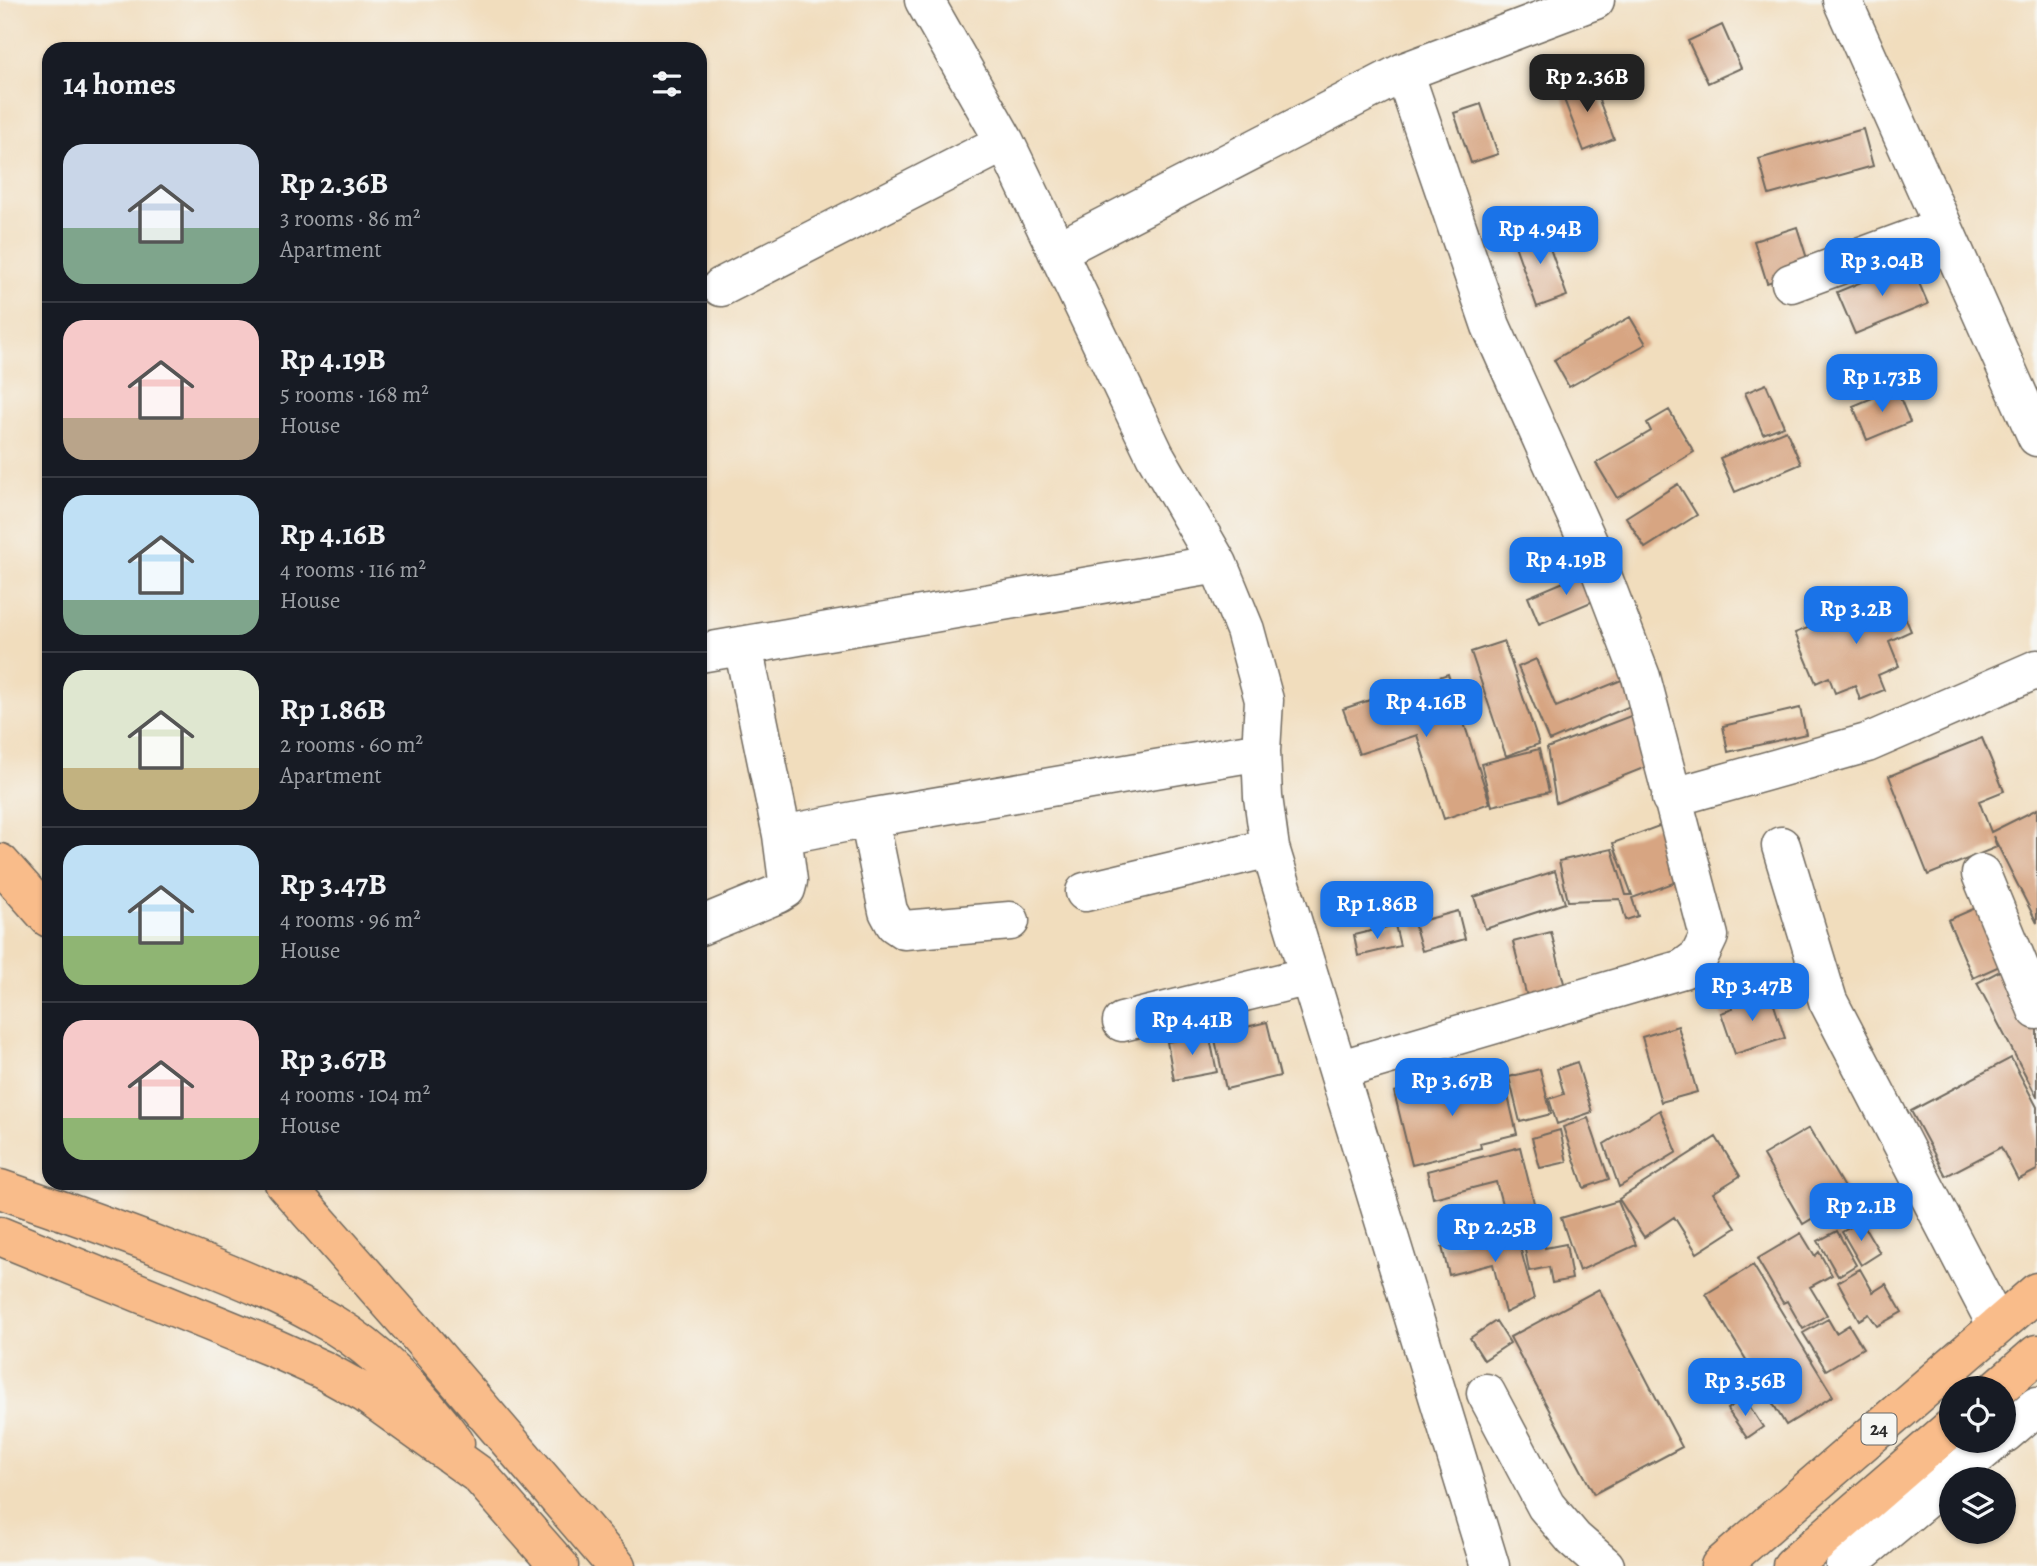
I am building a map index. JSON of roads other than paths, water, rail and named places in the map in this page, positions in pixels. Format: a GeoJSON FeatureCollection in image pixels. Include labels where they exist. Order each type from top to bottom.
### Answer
{"type":"FeatureCollection","features":[{"type":"Feature","properties":{"kind":"highway"},"geometry":{"type":"LineString","coordinates":[[0,863],[42,910]]}},
{"type":"Feature","properties":{"kind":"highway"},"geometry":{"type":"LineString","coordinates":[[0,1189],[116,1228],[234,1276],[335,1326],[409,1386],[434,1413],[479,1475],[559,1566]]}},
{"type":"Feature","properties":{"kind":"highway"},"geometry":{"type":"LineString","coordinates":[[290,1190],[616,1566]]}},
{"type":"Feature","properties":{"kind":"highway"},"geometry":{"type":"LineString","coordinates":[[0,1236],[323,1370],[366,1394],[479,1475]]}},
{"type":"Feature","properties":{"kind":"highway","name":"24"},"geometry":{"type":"LineString","coordinates":[[1720,1566],[2037,1292]]}},
{"type":"Feature","properties":{"kind":"highway"},"geometry":{"type":"LineString","coordinates":[[2012,1376],[2037,1354]]}},
{"type":"Feature","properties":{"kind":"highway","name":"24"},"geometry":{"type":"LineString","coordinates":[[1792,1566],[1939,1438]]}},
{"type":"Feature","properties":{"kind":"street"},"geometry":{"type":"LineString","coordinates":[[924,0],[1005,142],[1155,455],[1218,564],[1245,630],[1264,700],[1263,797],[1270,848],[1490,1566]]}},
{"type":"Feature","properties":{"kind":"street"},"geometry":{"type":"LineString","coordinates":[[1057,251],[1404,72],[1595,0]]}},
{"type":"Feature","properties":{"kind":"street"},"geometry":{"type":"LineString","coordinates":[[1842,0],[1943,227],[2024,371],[2037,437]]}},
{"type":"Feature","properties":{"kind":"street"},"geometry":{"type":"LineString","coordinates":[[1338,1070],[1683,969],[1699,957],[1709,936],[1641,677],[1597,562],[1491,326],[1404,72]]}},
{"type":"Feature","properties":{"kind":"street"},"geometry":{"type":"LineString","coordinates":[[721,287],[1005,142]]}},
{"type":"Feature","properties":{"kind":"street"},"geometry":{"type":"LineString","coordinates":[[1791,283],[1943,227]]}},
{"type":"Feature","properties":{"kind":"street"},"geometry":{"type":"LineString","coordinates":[[707,652],[1218,564]]}},
{"type":"Feature","properties":{"kind":"street"},"geometry":{"type":"LineString","coordinates":[[707,923],[786,889],[788,881],[782,835],[743,646]]}},
{"type":"Feature","properties":{"kind":"street"},"geometry":{"type":"LineString","coordinates":[[1671,798],[1867,743],[2037,669]]}},
{"type":"Feature","properties":{"kind":"street"},"geometry":{"type":"LineString","coordinates":[[782,835],[1262,751]]}},
{"type":"Feature","properties":{"kind":"street"},"geometry":{"type":"LineString","coordinates":[[869,818],[888,911],[895,924],[904,930],[1010,921]]}},
{"type":"Feature","properties":{"kind":"street"},"geometry":{"type":"LineString","coordinates":[[1781,846],[1828,1002],[1997,1326]]}},
{"type":"Feature","properties":{"kind":"street"},"geometry":{"type":"LineString","coordinates":[[1085,892],[1270,848]]}},
{"type":"Feature","properties":{"kind":"street"},"geometry":{"type":"LineString","coordinates":[[1981,874],[2037,1010]]}},
{"type":"Feature","properties":{"kind":"street"},"geometry":{"type":"LineString","coordinates":[[1122,1021],[1309,976]]}},
{"type":"Feature","properties":{"kind":"street"},"geometry":{"type":"LineString","coordinates":[[1486,1393],[1546,1506],[1574,1539],[1605,1566]]}},
{"type":"Feature","properties":{"kind":"street"},"geometry":{"type":"LineString","coordinates":[[2016,1424],[2037,1406]]}},
{"type":"Feature","properties":{"kind":"street"},"geometry":{"type":"LineString","coordinates":[[1846,1566],[1981,1453]]}}]}
